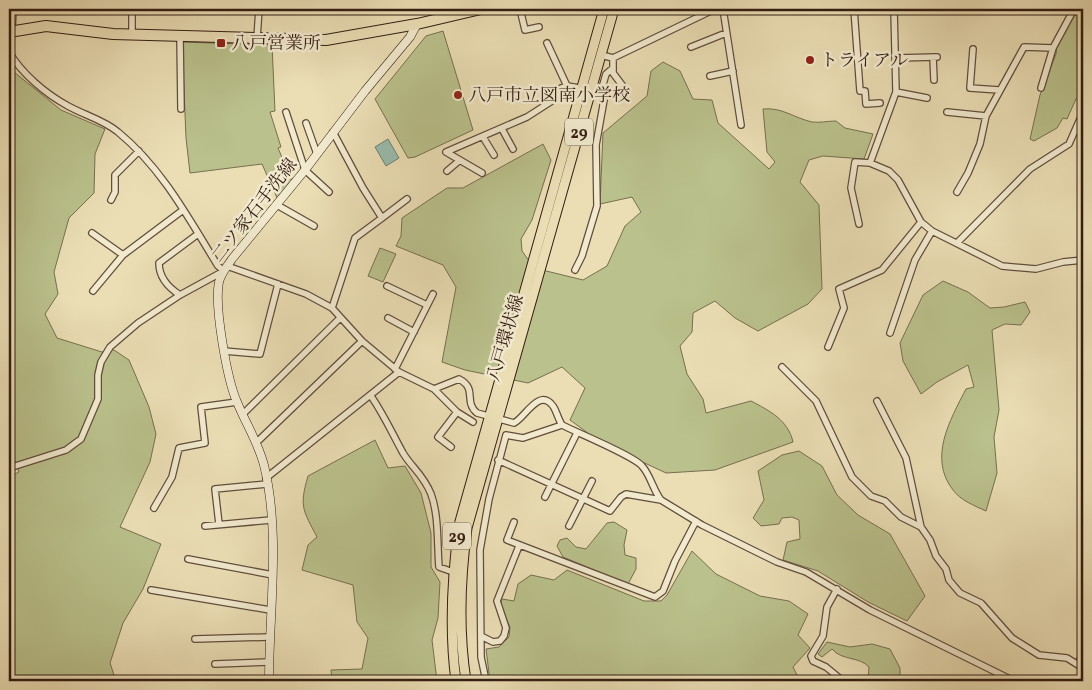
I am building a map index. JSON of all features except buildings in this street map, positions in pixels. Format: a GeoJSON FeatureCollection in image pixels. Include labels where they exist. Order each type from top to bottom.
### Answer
{"type":"FeatureCollection","features":[{"type":"Feature","properties":{"kind":"highway"},"geometry":{"type":"LineString","coordinates":[[11,32],[46,26],[132,35],[338,39],[482,9]]}},
{"type":"Feature","properties":{"kind":"main road","name":"八戸環状線"},"geometry":{"type":"LineString","coordinates":[[541,254],[581,88],[604,9]]}},
{"type":"Feature","properties":{"kind":"main road","name":"八戸環状線"},"geometry":{"type":"LineString","coordinates":[[466,681],[460,612],[461,570],[467,528],[500,397],[614,9]]}},
{"type":"Feature","properties":{"kind":"main road","name":"八戸環状線"},"geometry":{"type":"LineString","coordinates":[[456,681],[453,656],[452,572],[459,525],[467,490],[494,419]]}},
{"type":"Feature","properties":{"kind":"street"},"geometry":{"type":"LineString","coordinates":[[11,32],[13,9]]}},
{"type":"Feature","properties":{"kind":"street"},"geometry":{"type":"LineString","coordinates":[[132,9],[132,35]]}},
{"type":"Feature","properties":{"kind":"street"},"geometry":{"type":"LineString","coordinates":[[222,9],[259,10],[257,38]]}},
{"type":"Feature","properties":{"kind":"street"},"geometry":{"type":"LineString","coordinates":[[520,9],[525,30],[539,27]]}},
{"type":"Feature","properties":{"kind":"street"},"geometry":{"type":"LineString","coordinates":[[601,55],[613,58],[715,9]]}},
{"type":"Feature","properties":{"kind":"street"},"geometry":{"type":"LineString","coordinates":[[723,9],[741,125]]}},
{"type":"Feature","properties":{"kind":"street"},"geometry":{"type":"LineString","coordinates":[[854,9],[860,91],[865,91],[866,104],[880,103]]}},
{"type":"Feature","properties":{"kind":"street"},"geometry":{"type":"LineString","coordinates":[[870,163],[896,92],[894,9]]}},
{"type":"Feature","properties":{"kind":"street"},"geometry":{"type":"LineString","coordinates":[[1041,88],[1053,48],[1074,9]]}},
{"type":"Feature","properties":{"kind":"street","name":"二ツ家石手洗線"},"geometry":{"type":"LineString","coordinates":[[269,681],[270,610],[273,575],[267,480],[258,442],[237,402],[224,352],[219,284],[225,269],[410,37],[417,24]]}},
{"type":"Feature","properties":{"kind":"street"},"geometry":{"type":"LineString","coordinates":[[691,47],[726,33]]}},
{"type":"Feature","properties":{"kind":"street"},"geometry":{"type":"LineString","coordinates":[[180,37],[181,109]]}},
{"type":"Feature","properties":{"kind":"street"},"geometry":{"type":"LineString","coordinates":[[547,43],[566,86]]}},
{"type":"Feature","properties":{"kind":"street"},"geometry":{"type":"LineString","coordinates":[[957,192],[968,173],[980,144],[986,116],[1024,47],[1053,48]]}},
{"type":"Feature","properties":{"kind":"street"},"geometry":{"type":"LineString","coordinates":[[973,49],[970,88],[999,90]]}},
{"type":"Feature","properties":{"kind":"street"},"geometry":{"type":"LineString","coordinates":[[9,52],[20,68],[57,100],[108,125],[139,151],[184,210],[218,266],[306,294],[332,308],[362,341],[397,371],[434,389],[457,412],[474,422]]}},
{"type":"Feature","properties":{"kind":"street"},"geometry":{"type":"LineString","coordinates":[[896,58],[935,57],[934,80]]}},
{"type":"Feature","properties":{"kind":"street"},"geometry":{"type":"LineString","coordinates":[[613,58],[614,75],[625,89]]}},
{"type":"Feature","properties":{"kind":"street"},"geometry":{"type":"LineString","coordinates":[[575,270],[582,256],[597,206],[596,145],[604,100],[602,88],[606,74],[613,68]]}},
{"type":"Feature","properties":{"kind":"street"},"geometry":{"type":"LineString","coordinates":[[710,76],[733,71]]}},
{"type":"Feature","properties":{"kind":"street"},"geometry":{"type":"LineString","coordinates":[[482,173],[446,152],[527,117],[555,99],[561,88],[566,86],[591,90]]}},
{"type":"Feature","properties":{"kind":"street"},"geometry":{"type":"LineString","coordinates":[[896,92],[927,98]]}},
{"type":"Feature","properties":{"kind":"street"},"geometry":{"type":"LineString","coordinates":[[286,112],[305,170],[329,192]]}},
{"type":"Feature","properties":{"kind":"street"},"geometry":{"type":"LineString","coordinates":[[947,112],[986,116]]}},
{"type":"Feature","properties":{"kind":"street"},"geometry":{"type":"LineString","coordinates":[[957,243],[1030,168],[1069,144],[1080,119],[1083,120]]}},
{"type":"Feature","properties":{"kind":"street"},"geometry":{"type":"LineString","coordinates":[[306,123],[317,154]]}},
{"type":"Feature","properties":{"kind":"street"},"geometry":{"type":"LineString","coordinates":[[502,129],[514,149]]}},
{"type":"Feature","properties":{"kind":"street"},"geometry":{"type":"LineString","coordinates":[[333,132],[362,188],[382,218]]}},
{"type":"Feature","properties":{"kind":"street"},"geometry":{"type":"LineString","coordinates":[[483,137],[494,155]]}},
{"type":"Feature","properties":{"kind":"street"},"geometry":{"type":"LineString","coordinates":[[110,200],[115,192],[115,175],[139,151]]}},
{"type":"Feature","properties":{"kind":"street"},"geometry":{"type":"LineString","coordinates":[[447,171],[460,160]]}},
{"type":"Feature","properties":{"kind":"street"},"geometry":{"type":"LineString","coordinates":[[859,224],[850,188],[854,162],[870,163],[888,171],[898,180],[921,222],[932,231],[1002,266],[1036,269],[1062,262],[1083,260]]}},
{"type":"Feature","properties":{"kind":"street"},"geometry":{"type":"LineString","coordinates":[[332,308],[355,238],[407,199]]}},
{"type":"Feature","properties":{"kind":"street"},"geometry":{"type":"LineString","coordinates":[[277,205],[314,226]]}},
{"type":"Feature","properties":{"kind":"street"},"geometry":{"type":"LineString","coordinates":[[93,291],[123,255],[184,210]]}},
{"type":"Feature","properties":{"kind":"street"},"geometry":{"type":"LineString","coordinates":[[828,347],[844,308],[839,289],[882,270],[921,222]]}},
{"type":"Feature","properties":{"kind":"street"},"geometry":{"type":"LineString","coordinates":[[890,333],[915,260],[932,231]]}},
{"type":"Feature","properties":{"kind":"street"},"geometry":{"type":"LineString","coordinates":[[92,233],[123,255]]}},
{"type":"Feature","properties":{"kind":"street"},"geometry":{"type":"LineString","coordinates":[[180,295],[170,289],[160,273],[159,264],[198,234]]}},
{"type":"Feature","properties":{"kind":"street"},"geometry":{"type":"LineString","coordinates":[[9,468],[66,450],[82,439],[98,399],[98,375],[101,362],[110,347],[138,322],[225,269]]}},
{"type":"Feature","properties":{"kind":"street"},"geometry":{"type":"LineString","coordinates":[[224,352],[260,354],[278,284]]}},
{"type":"Feature","properties":{"kind":"street"},"geometry":{"type":"LineString","coordinates":[[387,286],[427,305]]}},
{"type":"Feature","properties":{"kind":"street"},"geometry":{"type":"LineString","coordinates":[[219,524],[215,489],[267,480],[371,396],[397,371],[433,294]]}},
{"type":"Feature","properties":{"kind":"street"},"geometry":{"type":"LineString","coordinates":[[243,414],[340,318]]}},
{"type":"Feature","properties":{"kind":"street"},"geometry":{"type":"LineString","coordinates":[[388,318],[414,332]]}},
{"type":"Feature","properties":{"kind":"street"},"geometry":{"type":"LineString","coordinates":[[258,442],[362,341]]}},
{"type":"Feature","properties":{"kind":"street"},"geometry":{"type":"LineString","coordinates":[[782,367],[816,402],[852,477],[871,496],[885,501],[901,517],[921,527]]}},
{"type":"Feature","properties":{"kind":"street"},"geometry":{"type":"LineString","coordinates":[[434,389],[459,379],[467,383],[470,389],[472,409],[477,413],[494,419],[514,423],[520,420],[533,404],[543,401],[553,405],[562,425],[636,460],[648,474],[654,491],[661,500],[696,521],[758,554],[806,572],[870,610],[1014,681]]}},
{"type":"Feature","properties":{"kind":"street"},"geometry":{"type":"LineString","coordinates":[[371,396],[389,422],[404,454],[420,472],[435,511],[439,567],[452,572]]}},
{"type":"Feature","properties":{"kind":"street"},"geometry":{"type":"LineString","coordinates":[[878,401],[906,458],[921,527],[930,540],[949,580],[960,593],[981,603],[1012,638],[1039,655],[1067,658],[1080,666],[1083,653]]}},
{"type":"Feature","properties":{"kind":"street"},"geometry":{"type":"LineString","coordinates":[[154,508],[172,477],[179,448],[205,443],[201,407],[237,402]]}},
{"type":"Feature","properties":{"kind":"street"},"geometry":{"type":"LineString","coordinates":[[451,447],[438,436],[457,412]]}},
{"type":"Feature","properties":{"kind":"street"},"geometry":{"type":"LineString","coordinates":[[486,681],[481,657],[480,550],[498,460],[506,435],[523,438],[562,425]]}},
{"type":"Feature","properties":{"kind":"street"},"geometry":{"type":"LineString","coordinates":[[545,497],[577,433]]}},
{"type":"Feature","properties":{"kind":"street"},"geometry":{"type":"LineString","coordinates":[[498,460],[610,511],[621,497],[626,494],[661,500]]}},
{"type":"Feature","properties":{"kind":"street"},"geometry":{"type":"LineString","coordinates":[[568,526],[592,481]]}},
{"type":"Feature","properties":{"kind":"street"},"geometry":{"type":"LineString","coordinates":[[205,526],[271,520]]}},
{"type":"Feature","properties":{"kind":"street"},"geometry":{"type":"LineString","coordinates":[[514,522],[507,540],[655,597],[663,591],[675,561],[696,521]]}},
{"type":"Feature","properties":{"kind":"street"},"geometry":{"type":"LineString","coordinates":[[481,636],[493,642],[500,641],[504,636],[506,628],[497,602],[519,546]]}},
{"type":"Feature","properties":{"kind":"street"},"geometry":{"type":"LineString","coordinates":[[188,559],[273,575]]}},
{"type":"Feature","properties":{"kind":"street"},"geometry":{"type":"LineString","coordinates":[[837,589],[827,607],[823,636],[811,656],[813,661],[826,667],[843,681]]}},
{"type":"Feature","properties":{"kind":"street"},"geometry":{"type":"LineString","coordinates":[[151,590],[270,610]]}},
{"type":"Feature","properties":{"kind":"street"},"geometry":{"type":"LineString","coordinates":[[195,640],[269,637]]}},
{"type":"Feature","properties":{"kind":"street"},"geometry":{"type":"LineString","coordinates":[[215,664],[269,662]]}},
{"type":"Feature","properties":{"kind":"green space"},"geometry":{"type":"Polygon","coordinates":[[[1077,9],[1083,9],[1083,102],[1076,99],[1067,119],[1063,118],[1057,128],[1034,141],[1030,139],[1040,95],[1056,54],[1057,44],[1077,9]]]}},
{"type":"Feature","properties":{"kind":"green space"},"geometry":{"type":"Polygon","coordinates":[[[443,31],[473,130],[415,157],[408,158],[375,99],[426,36],[443,31]]]}},
{"type":"Feature","properties":{"kind":"green space"},"geometry":{"type":"Polygon","coordinates":[[[182,42],[272,45],[275,111],[270,112],[281,147],[278,148],[292,181],[278,200],[262,164],[190,173],[186,138],[182,42]]]}},
{"type":"Feature","properties":{"kind":"green space"},"geometry":{"type":"Polygon","coordinates":[[[663,62],[680,71],[693,99],[712,100],[718,123],[769,169],[775,162],[767,152],[763,109],[782,111],[812,122],[836,121],[845,128],[873,134],[864,159],[823,156],[809,160],[800,182],[819,205],[822,289],[808,304],[758,331],[735,318],[715,301],[693,313],[692,332],[680,346],[687,374],[703,399],[706,413],[751,401],[783,422],[791,434],[793,442],[715,470],[666,473],[600,442],[570,420],[585,388],[562,367],[528,383],[465,370],[442,362],[456,287],[443,265],[396,246],[401,236],[402,218],[447,188],[463,188],[543,144],[551,160],[532,220],[521,239],[522,251],[534,268],[583,280],[607,266],[625,226],[641,212],[632,197],[600,204],[603,133],[647,96],[651,71],[663,62]]]}},
{"type":"Feature","properties":{"kind":"green space"},"geometry":{"type":"Polygon","coordinates":[[[9,68],[61,110],[105,129],[95,154],[94,193],[69,218],[54,272],[58,294],[45,314],[57,338],[102,352],[114,350],[129,360],[149,407],[156,434],[150,462],[120,527],[161,544],[143,589],[123,623],[110,663],[116,681],[9,681],[9,477],[19,472],[9,446],[9,68]]]}},
{"type":"Feature","properties":{"kind":"green space"},"geometry":{"type":"Polygon","coordinates":[[[380,248],[396,254],[383,282],[368,276],[380,248]]]}},
{"type":"Feature","properties":{"kind":"green space"},"geometry":{"type":"Polygon","coordinates":[[[943,281],[968,292],[990,308],[1025,302],[1030,312],[1021,325],[1005,324],[992,330],[999,410],[994,437],[997,473],[986,511],[956,494],[946,478],[942,465],[944,439],[948,426],[966,389],[974,387],[968,365],[937,382],[921,394],[903,361],[900,343],[923,295],[943,281]]]}},
{"type":"Feature","properties":{"kind":"green space"},"geometry":{"type":"Polygon","coordinates":[[[375,440],[388,468],[405,466],[421,493],[431,533],[431,567],[440,582],[438,618],[432,640],[437,681],[332,681],[331,670],[362,669],[368,638],[357,622],[353,585],[302,570],[308,545],[317,537],[308,520],[303,502],[308,476],[375,440]]]}},
{"type":"Feature","properties":{"kind":"green space"},"geometry":{"type":"Polygon","coordinates":[[[799,451],[822,466],[837,495],[858,515],[890,534],[925,596],[907,621],[868,602],[818,571],[783,560],[787,542],[800,539],[799,520],[792,517],[782,518],[779,524],[761,526],[753,518],[764,500],[758,471],[782,455],[799,451]]]}},
{"type":"Feature","properties":{"kind":"green space"},"geometry":{"type":"Polygon","coordinates":[[[614,522],[627,530],[624,545],[625,555],[636,558],[636,569],[628,584],[563,557],[557,546],[560,540],[567,538],[576,547],[586,549],[607,523],[614,522]]]}},
{"type":"Feature","properties":{"kind":"green space"},"geometry":{"type":"Polygon","coordinates":[[[692,551],[716,574],[760,596],[789,601],[808,614],[798,635],[810,648],[793,667],[800,681],[490,681],[486,649],[499,647],[509,637],[510,627],[500,606],[502,599],[514,601],[518,584],[531,575],[554,580],[567,570],[644,601],[661,601],[667,595],[692,551]]]}},
{"type":"Feature","properties":{"kind":"green space"},"geometry":{"type":"Polygon","coordinates":[[[827,642],[850,647],[872,644],[890,649],[900,668],[900,681],[868,681],[869,667],[860,661],[836,653],[832,649],[822,657],[818,654],[827,642]]]}},
{"type":"Feature","properties":{"kind":"shaded area"},"geometry":{"type":"Polygon","coordinates":[[[388,139],[399,158],[386,166],[375,147],[388,139]]]}},
{"type":"Feature","properties":{"kind":"place","name":"八戸営業所"},"geometry":{"type":"Point","coordinates":[221,43]}},
{"type":"Feature","properties":{"kind":"place","name":"トライアル"},"geometry":{"type":"Point","coordinates":[810,60]}},
{"type":"Feature","properties":{"kind":"place","name":"八戸市立図南小学校"},"geometry":{"type":"Point","coordinates":[458,95]}}]}
